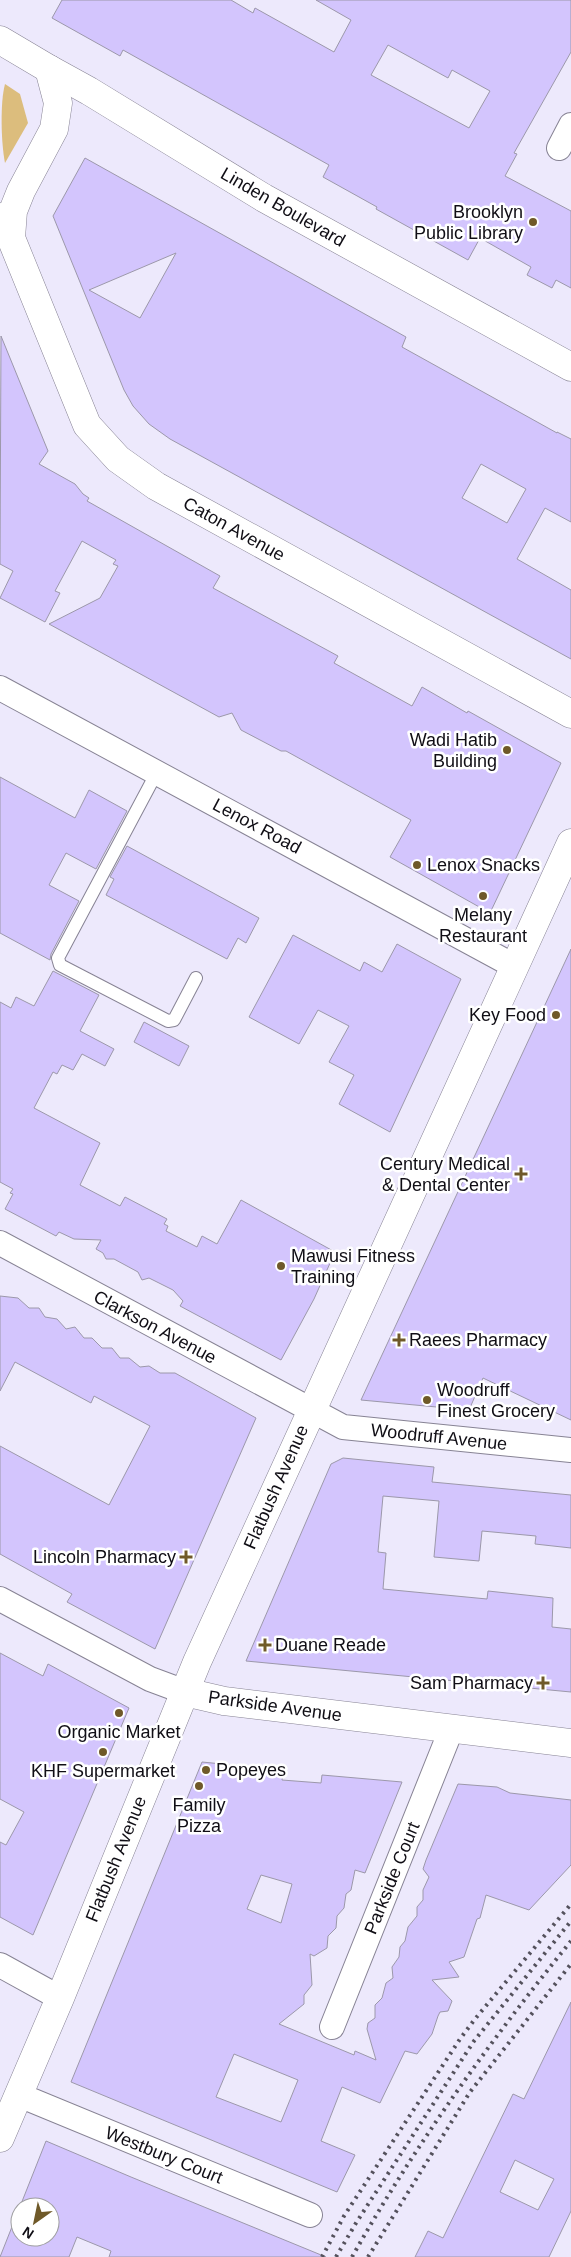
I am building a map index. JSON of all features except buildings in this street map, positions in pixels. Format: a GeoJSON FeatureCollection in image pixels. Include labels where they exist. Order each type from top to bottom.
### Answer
{"type":"FeatureCollection","features":[{"type":"Feature","properties":{"kind":"main road","name":"Linden Boulevard"},"geometry":{"type":"LineString","coordinates":[[0,40],[89,91],[264,198],[571,367]]}},
{"type":"Feature","properties":{"kind":"main road","name":"Caton Avenue"},"geometry":{"type":"LineString","coordinates":[[49,69],[58,103],[54,129],[20,191],[4,228],[87,425],[118,459],[156,486],[571,714]]}},
{"type":"Feature","properties":{"kind":"main road","name":"Flatbush Avenue"},"geometry":{"type":"LineString","coordinates":[[0,2138],[60,1998],[185,1692],[310,1411],[571,843]]}},
{"type":"Feature","properties":{"kind":"main road","name":"Parkside Avenue"},"geometry":{"type":"LineString","coordinates":[[185,1692],[224,1702],[571,1743]]}},
{"type":"Feature","properties":{"kind":"street"},"geometry":{"type":"LineString","coordinates":[[559,148],[571,125]]}},
{"type":"Feature","properties":{"kind":"street","name":"Lenox Road"},"geometry":{"type":"LineString","coordinates":[[0,688],[514,966]]}},
{"type":"Feature","properties":{"kind":"street","name":"Clarkson Avenue"},"geometry":{"type":"LineString","coordinates":[[0,1243],[310,1411]]}},
{"type":"Feature","properties":{"kind":"street","name":"Woodruff Avenue"},"geometry":{"type":"LineString","coordinates":[[310,1411],[343,1427],[571,1450]]}},
{"type":"Feature","properties":{"kind":"street","name":"Parkside Avenue"},"geometry":{"type":"LineString","coordinates":[[0,1598],[150,1679],[185,1692]]}},
{"type":"Feature","properties":{"kind":"street","name":"Parkside Court"},"geometry":{"type":"LineString","coordinates":[[332,2027],[451,1730]]}},
{"type":"Feature","properties":{"kind":"street"},"geometry":{"type":"LineString","coordinates":[[0,1965],[60,1998]]}},
{"type":"Feature","properties":{"kind":"street","name":"Westbury Court"},"geometry":{"type":"LineString","coordinates":[[19,2094],[310,2215]]}},
{"type":"Feature","properties":{"kind":"lane"},"geometry":{"type":"LineString","coordinates":[[157,772],[58,958],[60,965],[168,1021],[174,1020],[196,978]]}},
{"type":"Feature","properties":{"kind":"shaded area"},"geometry":{"type":"Polygon","coordinates":[[[5,84],[20,94],[28,123],[5,163],[2,101],[5,84]]]}},
{"type":"Feature","properties":{"kind":"railway"},"geometry":{"type":"LineString","coordinates":[[322,2257],[344,2216],[460,2039],[571,1904]]}},
{"type":"Feature","properties":{"kind":"railway"},"geometry":{"type":"LineString","coordinates":[[336,2257],[474,2041],[571,1921]]}},
{"type":"Feature","properties":{"kind":"railway"},"geometry":{"type":"LineString","coordinates":[[352,2257],[401,2174],[455,2094],[511,2017],[571,1941]]}},
{"type":"Feature","properties":{"kind":"railway"},"geometry":{"type":"LineString","coordinates":[[368,2257],[470,2092],[571,1964]]}},
{"type":"Feature","properties":{"kind":"place","name":"Brooklyn Public Library"},"geometry":{"type":"Point","coordinates":[533,222]}},
{"type":"Feature","properties":{"kind":"place","name":"Wadi Hatib Building"},"geometry":{"type":"Point","coordinates":[507,750]}},
{"type":"Feature","properties":{"kind":"place","name":"Lenox Snacks"},"geometry":{"type":"Point","coordinates":[417,865]}},
{"type":"Feature","properties":{"kind":"place","name":"Melany Restaurant"},"geometry":{"type":"Point","coordinates":[483,896]}},
{"type":"Feature","properties":{"kind":"place","name":"Key Food"},"geometry":{"type":"Point","coordinates":[556,1015]}},
{"type":"Feature","properties":{"kind":"place","name":"Century Medical & Dental Center"},"geometry":{"type":"Point","coordinates":[521,1174]}},
{"type":"Feature","properties":{"kind":"place","name":"Mawusi Fitness Training"},"geometry":{"type":"Point","coordinates":[281,1266]}},
{"type":"Feature","properties":{"kind":"place","name":"Raees Pharmacy"},"geometry":{"type":"Point","coordinates":[399,1340]}},
{"type":"Feature","properties":{"kind":"place","name":"Woodruff Finest Grocery"},"geometry":{"type":"Point","coordinates":[427,1400]}},
{"type":"Feature","properties":{"kind":"place","name":"Lincoln Pharmacy"},"geometry":{"type":"Point","coordinates":[186,1557]}},
{"type":"Feature","properties":{"kind":"place","name":"Duane Reade"},"geometry":{"type":"Point","coordinates":[265,1645]}},
{"type":"Feature","properties":{"kind":"place","name":"Sam Pharmacy"},"geometry":{"type":"Point","coordinates":[543,1683]}},
{"type":"Feature","properties":{"kind":"place","name":"Organic Market"},"geometry":{"type":"Point","coordinates":[119,1713]}},
{"type":"Feature","properties":{"kind":"place","name":"KHF Supermarket"},"geometry":{"type":"Point","coordinates":[103,1752]}},
{"type":"Feature","properties":{"kind":"place","name":"Popeyes"},"geometry":{"type":"Point","coordinates":[206,1770]}},
{"type":"Feature","properties":{"kind":"place","name":"Family Pizza"},"geometry":{"type":"Point","coordinates":[199,1786]}}]}
